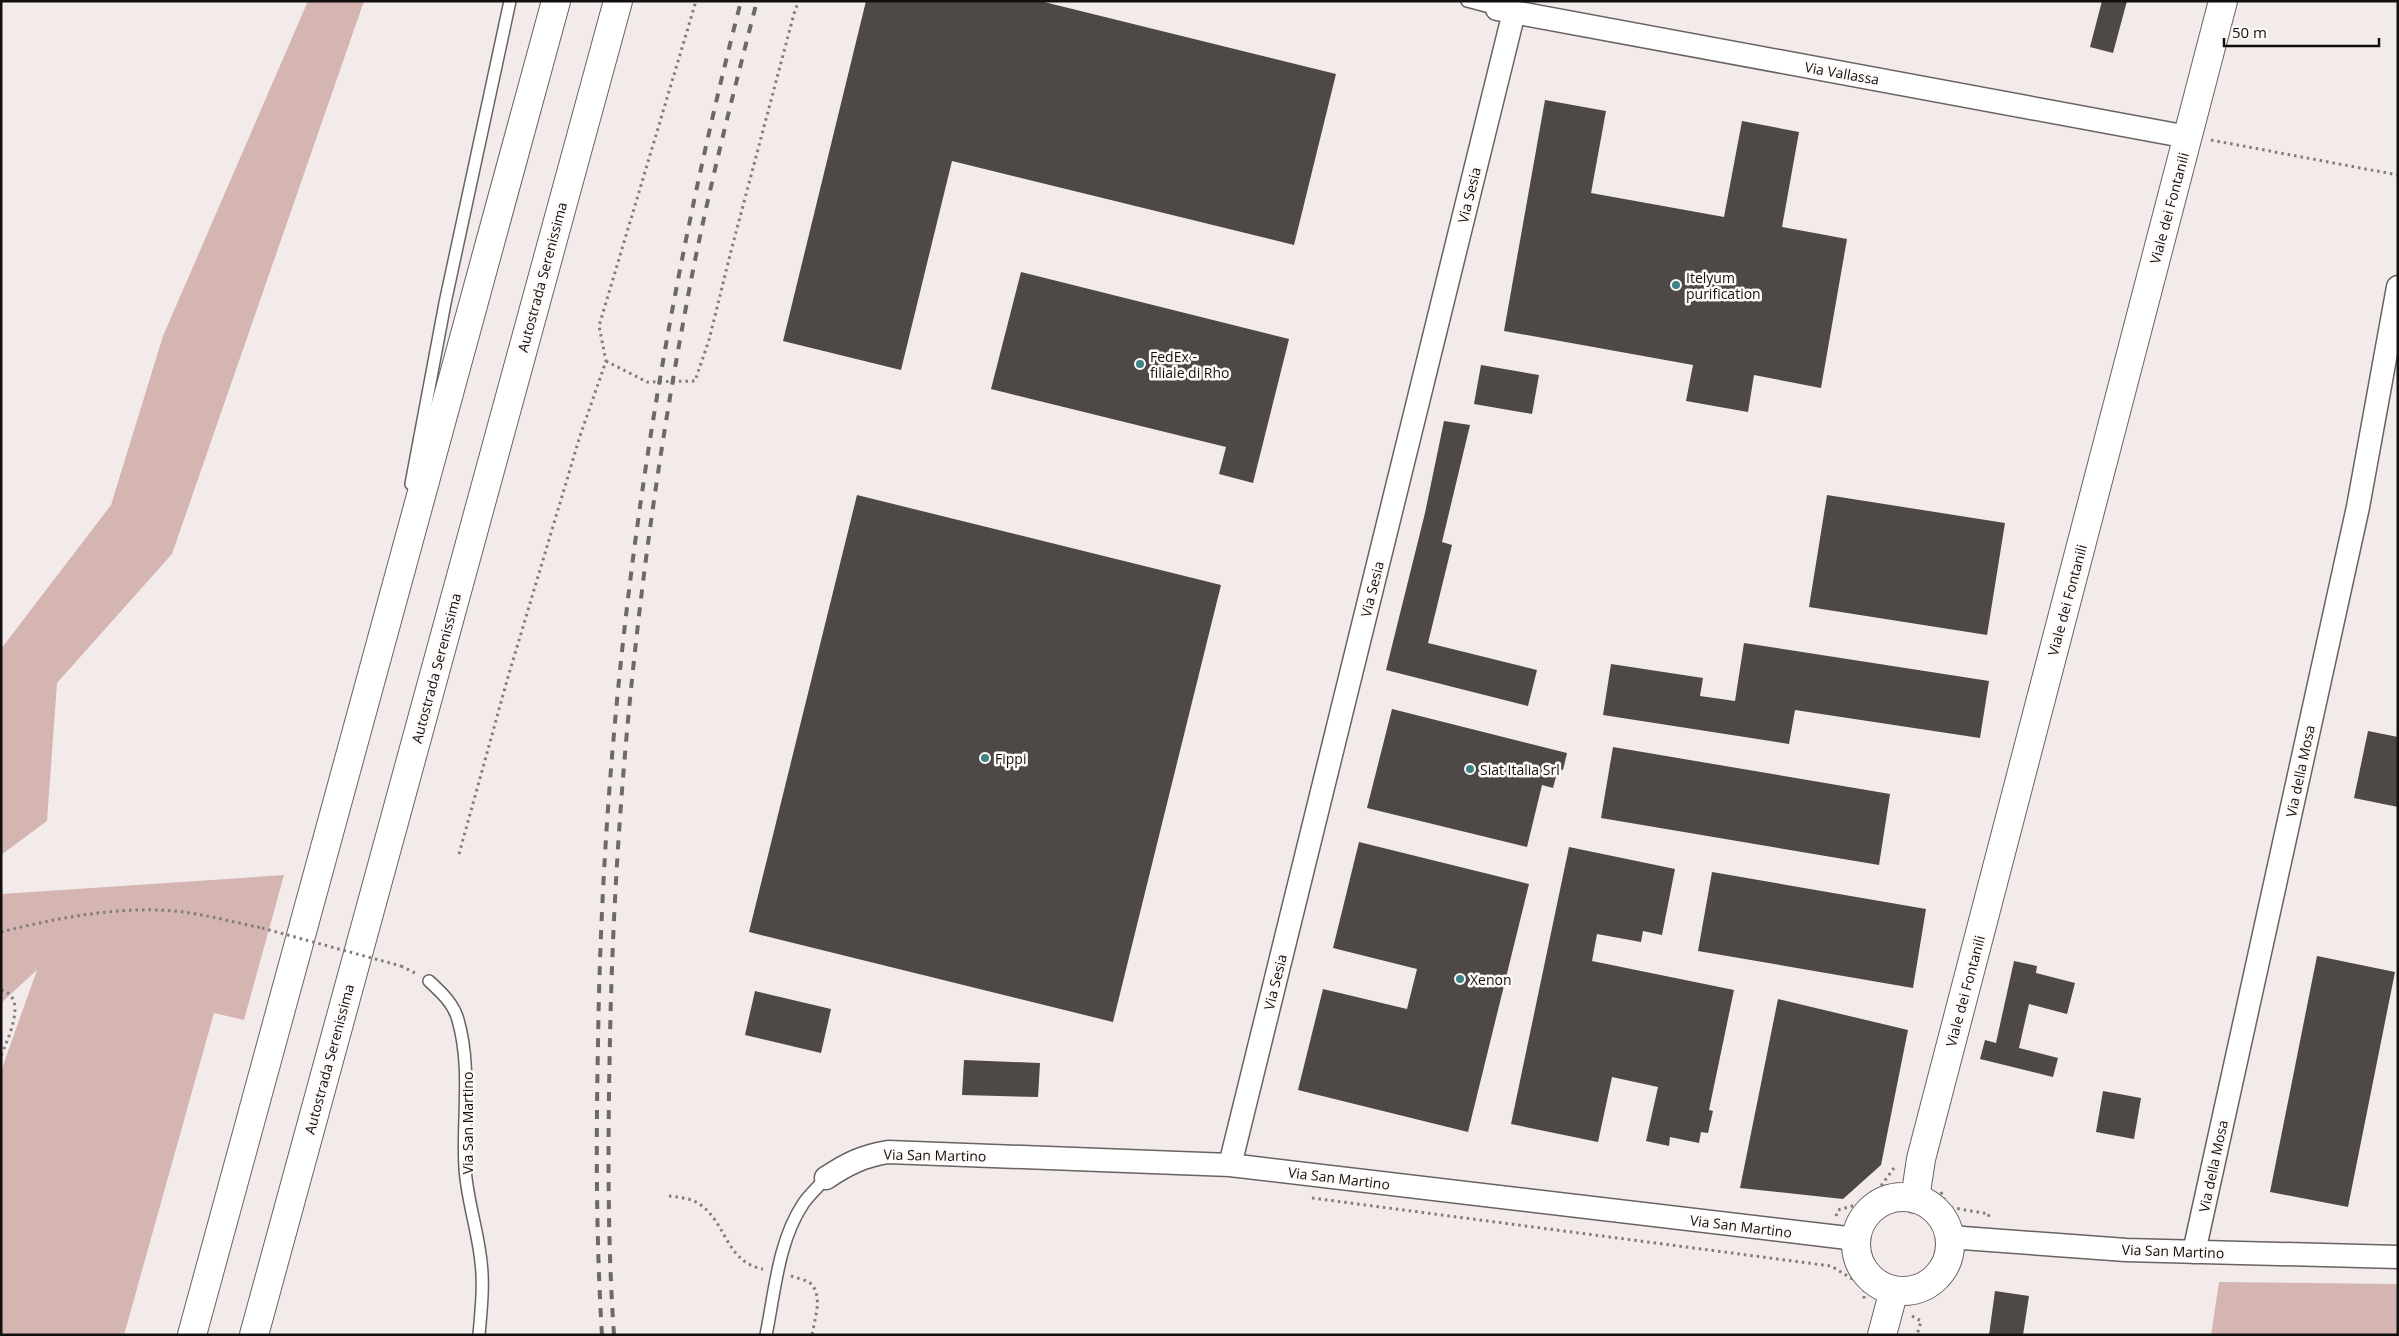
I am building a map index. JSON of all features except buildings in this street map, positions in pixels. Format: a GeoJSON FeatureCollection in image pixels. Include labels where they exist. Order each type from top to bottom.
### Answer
{"type":"FeatureCollection","features":[{"type":"Feature","properties":{"kind":"main road"},"geometry":{"type":"LineString","coordinates":[[192,1335],[383,629],[556,1]]}},
{"type":"Feature","properties":{"kind":"main road","name":"Autostrada Serenissima"},"geometry":{"type":"LineString","coordinates":[[254,1335],[618,1]]}},
{"type":"Feature","properties":{"kind":"main road","name":"Viale dei Fontanili"},"geometry":{"type":"LineString","coordinates":[[1927,1194],[1921,1159],[2223,1]]}},
{"type":"Feature","properties":{"kind":"main road"},"geometry":{"type":"LineString","coordinates":[[1927,1194],[1934,1209],[1942,1217],[1949,1237],[1946,1262],[1935,1278],[1920,1288],[1894,1290],[1879,1285],[1867,1274],[1856,1251],[1844,1238],[1876,1205],[1888,1199],[1927,1194]]}},
{"type":"Feature","properties":{"kind":"main road"},"geometry":{"type":"LineString","coordinates":[[1882,1335],[1894,1290]]}},
{"type":"Feature","properties":{"kind":"street","name":"Via Vallassa"},"geometry":{"type":"LineString","coordinates":[[1518,10],[2188,137]]}},
{"type":"Feature","properties":{"kind":"street","name":"Via Sesia"},"geometry":{"type":"LineString","coordinates":[[1230,1165],[1518,10]]}},
{"type":"Feature","properties":{"kind":"street","name":"Via della Mosa"},"geometry":{"type":"LineString","coordinates":[[2194,1252],[2357,515],[2398,287]]}},
{"type":"Feature","properties":{"kind":"street","name":"Via San Martino"},"geometry":{"type":"LineString","coordinates":[[826,1178],[851,1161],[868,1155],[888,1152],[1230,1165],[1844,1238]]}},
{"type":"Feature","properties":{"kind":"street","name":"Via San Martino"},"geometry":{"type":"LineString","coordinates":[[1949,1237],[1985,1238],[2126,1250],[2398,1257]]}},
{"type":"Feature","properties":{"kind":"lane"},"geometry":{"type":"LineString","coordinates":[[383,629],[446,303],[510,1]]}},
{"type":"Feature","properties":{"kind":"lane"},"geometry":{"type":"LineString","coordinates":[[1467,1],[1518,10]]}},
{"type":"Feature","properties":{"kind":"lane","name":"Via San Martino"},"geometry":{"type":"LineString","coordinates":[[429,981],[450,1004],[458,1018],[463,1040],[467,1070],[464,1101],[465,1169],[482,1263],[479,1335]]}},
{"type":"Feature","properties":{"kind":"lane"},"geometry":{"type":"LineString","coordinates":[[766,1335],[782,1251],[792,1224],[803,1203],[826,1178]]}},
{"type":"Feature","properties":{"kind":"path"},"geometry":{"type":"LineString","coordinates":[[459,854],[580,436],[606,361],[599,326],[696,1]]}},
{"type":"Feature","properties":{"kind":"path"},"geometry":{"type":"LineString","coordinates":[[606,361],[647,382],[696,380],[710,340],[730,251],[799,1]]}},
{"type":"Feature","properties":{"kind":"path"},"geometry":{"type":"LineString","coordinates":[[2188,137],[2398,175]]}},
{"type":"Feature","properties":{"kind":"path"},"geometry":{"type":"LineString","coordinates":[[1,932],[38,923],[134,911],[175,911],[262,928],[401,966]]}},
{"type":"Feature","properties":{"kind":"path"},"geometry":{"type":"LineString","coordinates":[[1,990],[6,991],[14,1001],[15,1019],[1,1056]]}},
{"type":"Feature","properties":{"kind":"path"},"geometry":{"type":"LineString","coordinates":[[1304,1198],[1831,1266],[1844,1238],[1838,1210],[1870,1202],[1894,1170],[1898,1154],[1921,1159]]}},
{"type":"Feature","properties":{"kind":"path"},"geometry":{"type":"LineString","coordinates":[[1927,1194],[1948,1206],[1989,1214],[1985,1238]]}},
{"type":"Feature","properties":{"kind":"path"},"geometry":{"type":"LineString","coordinates":[[669,1196],[694,1200],[705,1207],[741,1260],[750,1267],[778,1272],[810,1283],[816,1292],[818,1303],[812,1335]]}},
{"type":"Feature","properties":{"kind":"path"},"geometry":{"type":"LineString","coordinates":[[1912,1316],[1921,1321],[1917,1335]]}},
{"type":"Feature","properties":{"kind":"shaded area"},"geometry":{"type":"Polygon","coordinates":[[[308,1],[364,1],[172,554],[57,683],[47,821],[1,855],[1,649],[111,505],[163,336],[308,1]]]}},
{"type":"Feature","properties":{"kind":"shaded area"},"geometry":{"type":"Polygon","coordinates":[[[284,875],[244,1020],[214,1013],[124,1335],[1,1335],[1,1071],[37,970],[1,1003],[1,894],[284,875]]]}},
{"type":"Feature","properties":{"kind":"shaded area"},"geometry":{"type":"Polygon","coordinates":[[[2219,1282],[2398,1284],[2398,1335],[2211,1335],[2219,1282]]]}},
{"type":"Feature","properties":{"kind":"railway"},"geometry":{"type":"LineString","coordinates":[[602,1335],[597,1190],[598,1044],[602,912],[610,780],[622,649],[638,518],[658,388],[682,258],[710,129],[741,1]]}},
{"type":"Feature","properties":{"kind":"railway"},"geometry":{"type":"LineString","coordinates":[[614,1335],[610,1261],[610,1037],[617,856],[632,676],[668,407],[691,278],[708,198],[757,1]]}},
{"type":"Feature","properties":{"kind":"place","name":"Itelyum purification"},"geometry":{"type":"Point","coordinates":[1676,285]}},
{"type":"Feature","properties":{"kind":"place","name":"FedEx - filiale di Rho"},"geometry":{"type":"Point","coordinates":[1140,364]}},
{"type":"Feature","properties":{"kind":"place","name":"Fippi"},"geometry":{"type":"Point","coordinates":[985,758]}},
{"type":"Feature","properties":{"kind":"place","name":"Siat Italia Srl"},"geometry":{"type":"Point","coordinates":[1470,769]}},
{"type":"Feature","properties":{"kind":"place","name":"Xenon"},"geometry":{"type":"Point","coordinates":[1460,979]}}]}
